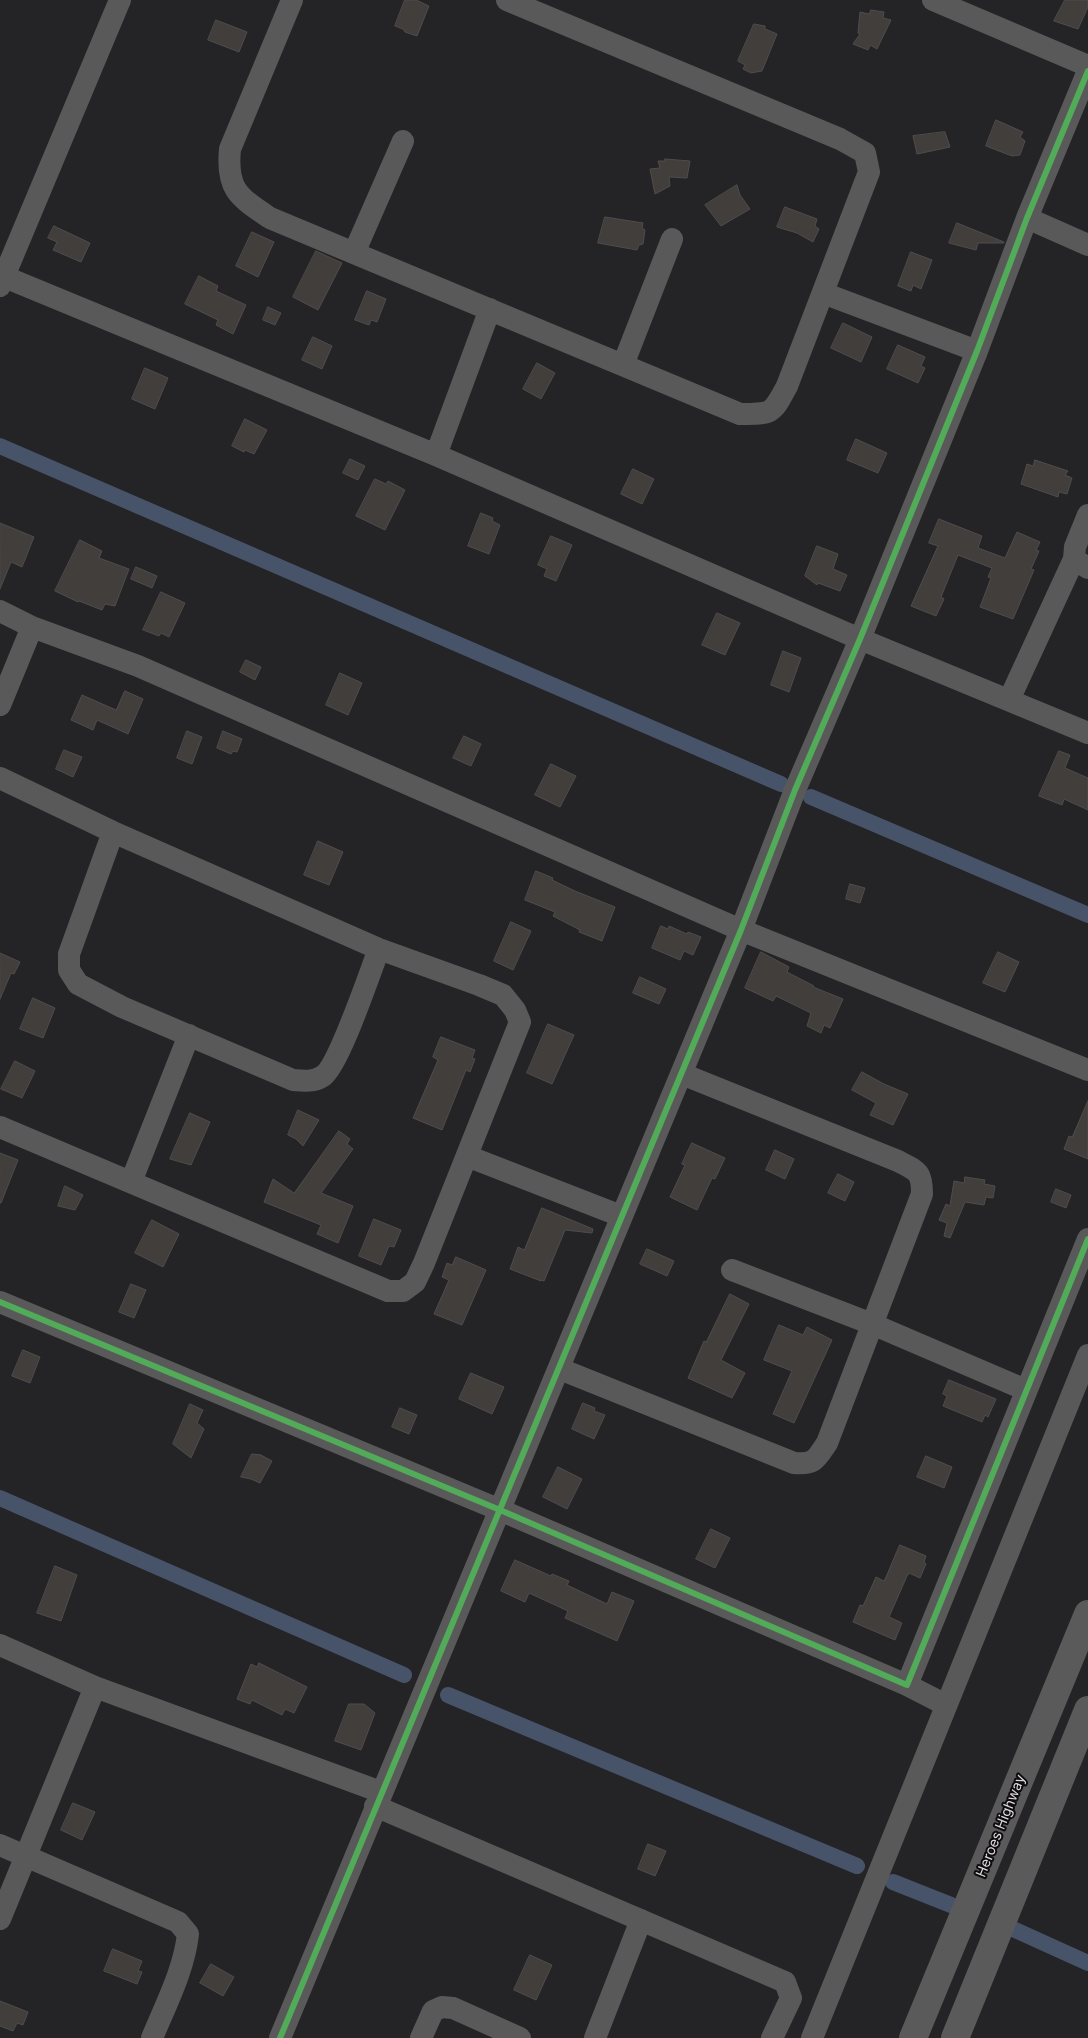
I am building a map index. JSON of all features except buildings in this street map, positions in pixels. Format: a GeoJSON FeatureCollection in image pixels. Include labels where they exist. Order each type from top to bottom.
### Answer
{"type":"FeatureCollection","features":[{"type":"Feature","properties":{"kind":"main road","name":"Heroes Highway"},"geometry":{"type":"LineString","coordinates":[[913,2038],[1088,1614]]}},
{"type":"Feature","properties":{"kind":"main road"},"geometry":{"type":"LineString","coordinates":[[954,2038],[1088,1710]]}},
{"type":"Feature","properties":{"kind":"street"},"geometry":{"type":"LineString","coordinates":[[120,0],[1,279],[436,455],[860,639],[1088,733]]}},
{"type":"Feature","properties":{"kind":"street"},"geometry":{"type":"LineString","coordinates":[[292,0],[230,149],[228,168],[232,183],[243,200],[270,218],[740,414],[761,414],[775,408],[788,386],[869,172],[865,153],[840,139],[507,0]]}},
{"type":"Feature","properties":{"kind":"street"},"geometry":{"type":"LineString","coordinates":[[933,0],[1088,66]]}},
{"type":"Feature","properties":{"kind":"street"},"geometry":{"type":"LineString","coordinates":[[280,2038],[378,1799],[560,1369],[621,1216],[682,1074],[741,930],[795,790],[860,639],[977,351],[1027,218],[1088,70]]}},
{"type":"Feature","properties":{"kind":"street"},"geometry":{"type":"LineString","coordinates":[[354,253],[403,141]]}},
{"type":"Feature","properties":{"kind":"street"},"geometry":{"type":"LineString","coordinates":[[1027,218],[1088,245]]}},
{"type":"Feature","properties":{"kind":"street"},"geometry":{"type":"LineString","coordinates":[[623,365],[672,240]]}},
{"type":"Feature","properties":{"kind":"street"},"geometry":{"type":"LineString","coordinates":[[823,292],[977,351]]}},
{"type":"Feature","properties":{"kind":"street"},"geometry":{"type":"LineString","coordinates":[[436,455],[490,309]]}},
{"type":"Feature","properties":{"kind":"street"},"geometry":{"type":"LineString","coordinates":[[1009,700],[1081,564],[1075,547],[1088,515]]}},
{"type":"Feature","properties":{"kind":"street"},"geometry":{"type":"LineString","coordinates":[[0,611],[32,626],[138,666],[741,930],[1088,1070]]}},
{"type":"Feature","properties":{"kind":"street"},"geometry":{"type":"LineString","coordinates":[[0,705],[32,626]]}},
{"type":"Feature","properties":{"kind":"street"},"geometry":{"type":"LineString","coordinates":[[0,778],[113,832],[379,949],[503,995],[515,1010],[520,1022],[424,1263],[415,1282],[403,1291],[388,1291],[0,1127]]}},
{"type":"Feature","properties":{"kind":"street"},"geometry":{"type":"LineString","coordinates":[[113,832],[69,954],[69,970],[78,984],[122,1007],[293,1080],[311,1081],[324,1075],[332,1065],[343,1043],[379,949]]}},
{"type":"Feature","properties":{"kind":"street"},"geometry":{"type":"LineString","coordinates":[[131,1182],[189,1035]]}},
{"type":"Feature","properties":{"kind":"street"},"geometry":{"type":"LineString","coordinates":[[560,1369],[794,1463],[807,1464],[815,1460],[827,1443],[922,1194],[922,1178],[916,1170],[898,1161],[682,1074]]}},
{"type":"Feature","properties":{"kind":"street"},"geometry":{"type":"LineString","coordinates":[[467,1156],[621,1216]]}},
{"type":"Feature","properties":{"kind":"street"},"geometry":{"type":"LineString","coordinates":[[907,1685],[1088,1239]]}},
{"type":"Feature","properties":{"kind":"street"},"geometry":{"type":"LineString","coordinates":[[732,1270],[872,1324],[1026,1390]]}},
{"type":"Feature","properties":{"kind":"street"},"geometry":{"type":"LineString","coordinates":[[0,1302],[500,1510],[907,1685],[946,1705]]}},
{"type":"Feature","properties":{"kind":"street"},"geometry":{"type":"LineString","coordinates":[[812,2038],[1088,1354]]}},
{"type":"Feature","properties":{"kind":"street"},"geometry":{"type":"LineString","coordinates":[[0,1645],[95,1687],[378,1799],[641,1920],[785,1982],[791,1998],[772,2038]]}},
{"type":"Feature","properties":{"kind":"street"},"geometry":{"type":"LineString","coordinates":[[0,1918],[95,1687]]}},
{"type":"Feature","properties":{"kind":"street"},"geometry":{"type":"LineString","coordinates":[[0,1845],[178,1922],[188,1934],[181,1968],[152,2038]]}},
{"type":"Feature","properties":{"kind":"street"},"geometry":{"type":"LineString","coordinates":[[595,2038],[641,1920]]}},
{"type":"Feature","properties":{"kind":"street"},"geometry":{"type":"LineString","coordinates":[[421,2038],[433,2011],[442,2007],[453,2008],[520,2038]]}},
{"type":"Feature","properties":{"kind":"waterway"},"geometry":{"type":"LineString","coordinates":[[0,446],[781,784]]}},
{"type":"Feature","properties":{"kind":"waterway"},"geometry":{"type":"LineString","coordinates":[[811,797],[1088,915]]}},
{"type":"Feature","properties":{"kind":"waterway"},"geometry":{"type":"LineString","coordinates":[[0,1498],[404,1675]]}},
{"type":"Feature","properties":{"kind":"waterway"},"geometry":{"type":"LineString","coordinates":[[448,1695],[857,1866]]}},
{"type":"Feature","properties":{"kind":"waterway"},"geometry":{"type":"LineString","coordinates":[[893,1882],[951,1905]]}},
{"type":"Feature","properties":{"kind":"waterway"},"geometry":{"type":"LineString","coordinates":[[1013,1929],[1088,1963]]}},
{"type":"Feature","properties":{"kind":"cycle path"},"geometry":{"type":"LineString","coordinates":[[280,2038],[741,930],[795,790],[860,639],[977,351],[1027,218],[1088,71]]}},
{"type":"Feature","properties":{"kind":"cycle path"},"geometry":{"type":"LineString","coordinates":[[0,1302],[500,1510],[907,1685],[1088,1239]]}}]}
